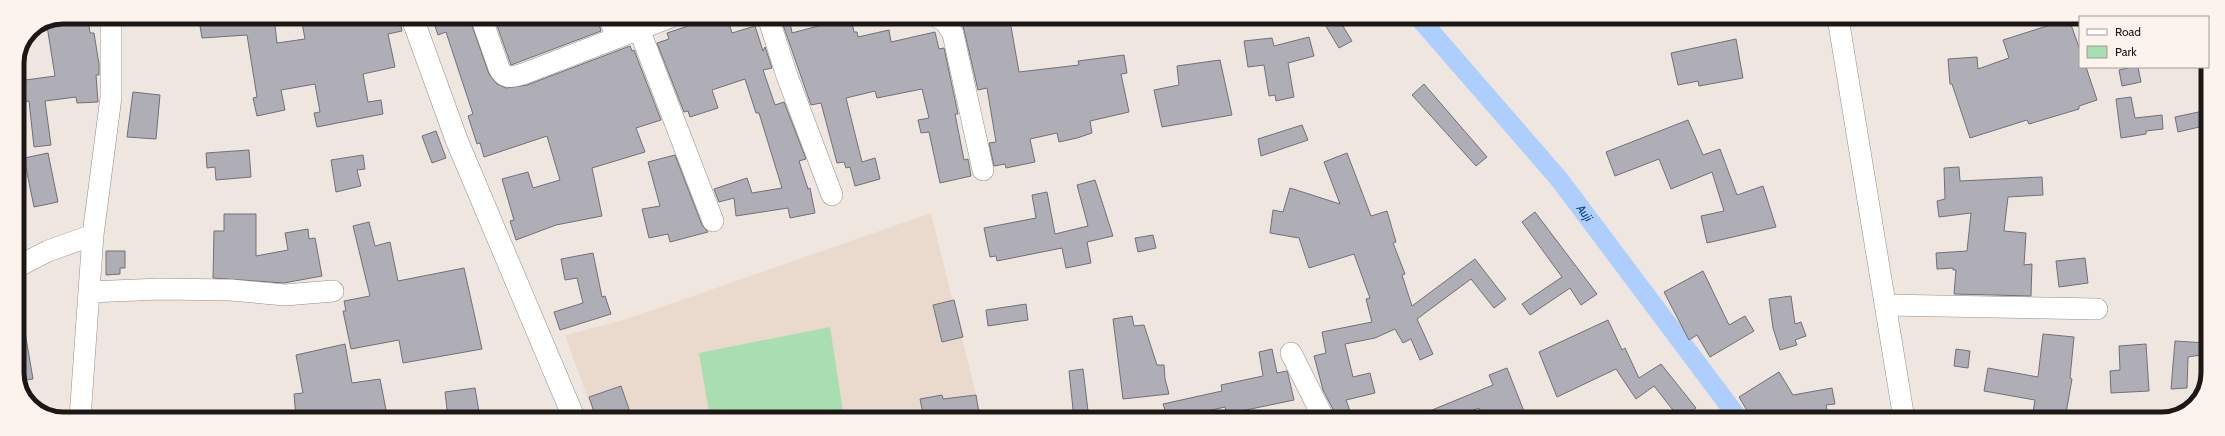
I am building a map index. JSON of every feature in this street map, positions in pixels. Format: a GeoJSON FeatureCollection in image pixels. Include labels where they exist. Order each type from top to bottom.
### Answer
{"type":"FeatureCollection","features":[{"type":"Feature","properties":{"kind":"street"},"geometry":{"type":"LineString","coordinates":[[80,412],[93,235],[111,97],[112,24]]}},
{"type":"Feature","properties":{"kind":"street"},"geometry":{"type":"LineString","coordinates":[[415,24],[457,141],[571,412]]}},
{"type":"Feature","properties":{"kind":"street"},"geometry":{"type":"LineString","coordinates":[[483,24],[502,75],[509,78],[654,24]]}},
{"type":"Feature","properties":{"kind":"street"},"geometry":{"type":"LineString","coordinates":[[612,24],[617,38]]}},
{"type":"Feature","properties":{"kind":"street"},"geometry":{"type":"LineString","coordinates":[[770,24],[787,76],[832,195]]}},
{"type":"Feature","properties":{"kind":"street"},"geometry":{"type":"LineString","coordinates":[[947,24],[953,34],[983,170]]}},
{"type":"Feature","properties":{"kind":"street"},"geometry":{"type":"LineString","coordinates":[[1839,24],[1903,412]]}},
{"type":"Feature","properties":{"kind":"street"},"geometry":{"type":"LineString","coordinates":[[639,30],[713,221]]}},
{"type":"Feature","properties":{"kind":"street"},"geometry":{"type":"LineString","coordinates":[[24,263],[48,251],[93,235]]}},
{"type":"Feature","properties":{"kind":"street"},"geometry":{"type":"LineString","coordinates":[[89,292],[168,289],[285,294],[333,291]]}},
{"type":"Feature","properties":{"kind":"street"},"geometry":{"type":"LineString","coordinates":[[1886,305],[2097,309]]}},
{"type":"Feature","properties":{"kind":"street"},"geometry":{"type":"LineString","coordinates":[[1291,353],[1320,412]]}},
{"type":"Feature","properties":{"kind":"shaded area"},"geometry":{"type":"Polygon","coordinates":[[[931,213],[980,412],[593,412],[565,335],[627,319],[931,213]]]}},
{"type":"Feature","properties":{"kind":"green space"},"geometry":{"type":"Polygon","coordinates":[[[830,327],[843,412],[709,412],[699,353],[830,327]]]}},
{"type":"Feature","properties":{"kind":"building"},"geometry":{"type":"Polygon","coordinates":[[[63,24],[89,24],[90,33],[94,33],[99,64],[99,75],[96,75],[98,102],[77,103],[76,97],[45,101],[51,145],[34,147],[29,101],[24,102],[24,80],[55,76],[47,27],[63,24]]]}},
{"type":"Feature","properties":{"kind":"building"},"geometry":{"type":"Polygon","coordinates":[[[200,24],[275,24],[277,43],[305,39],[302,24],[400,24],[402,31],[388,34],[395,67],[363,74],[368,102],[381,100],[383,114],[317,127],[314,113],[320,112],[315,84],[281,90],[285,110],[257,116],[253,98],[257,97],[247,35],[202,38],[200,24]]]}},
{"type":"Feature","properties":{"kind":"building"},"geometry":{"type":"Polygon","coordinates":[[[434,24],[471,24],[489,74],[497,84],[506,88],[527,85],[630,46],[632,51],[634,50],[661,120],[636,128],[645,152],[592,168],[602,216],[556,225],[516,240],[510,221],[514,220],[502,179],[528,172],[533,188],[560,180],[547,136],[484,157],[480,143],[477,144],[468,116],[473,114],[446,32],[438,35],[434,24]]]}},
{"type":"Feature","properties":{"kind":"building"},"geometry":{"type":"Polygon","coordinates":[[[496,24],[599,24],[601,31],[511,65],[496,24]]]}},
{"type":"Feature","properties":{"kind":"building"},"geometry":{"type":"Polygon","coordinates":[[[687,24],[729,24],[732,33],[755,26],[763,51],[765,47],[772,68],[763,70],[775,105],[784,102],[806,159],[799,161],[808,189],[810,188],[815,213],[790,218],[788,208],[736,216],[734,198],[719,202],[714,189],[747,178],[752,193],[782,188],[759,113],[756,113],[745,79],[712,90],[718,108],[690,117],[688,111],[684,112],[657,43],[669,39],[667,33],[688,26],[687,24]]]}},
{"type":"Feature","properties":{"kind":"building"},"geometry":{"type":"Polygon","coordinates":[[[783,24],[790,24],[792,33],[822,24],[852,24],[854,32],[857,32],[858,37],[889,30],[891,42],[935,32],[939,49],[944,48],[958,114],[955,114],[964,160],[968,159],[971,176],[940,183],[929,132],[921,133],[918,120],[929,118],[922,89],[877,98],[875,91],[846,98],[862,162],[875,158],[880,179],[855,186],[850,167],[846,168],[844,162],[837,163],[821,103],[811,105],[783,24]]]}},
{"type":"Feature","properties":{"kind":"building"},"geometry":{"type":"Polygon","coordinates":[[[963,24],[1011,24],[1019,72],[1079,65],[1078,61],[1124,55],[1127,73],[1121,74],[1129,112],[1090,121],[1092,133],[1077,138],[1059,142],[1057,133],[1030,139],[1035,162],[1006,168],[1005,164],[994,166],[989,143],[996,142],[987,88],[978,90],[963,24]]]}},
{"type":"Feature","properties":{"kind":"building"},"geometry":{"type":"Polygon","coordinates":[[[1325,24],[1342,24],[1352,41],[1339,48],[1325,24]]]}},
{"type":"Feature","properties":{"kind":"building"},"geometry":{"type":"Polygon","coordinates":[[[2053,24],[2071,24],[2079,47],[2079,68],[2086,68],[2097,100],[2079,106],[2079,109],[2029,124],[2027,120],[1970,138],[1952,84],[1950,84],[1948,59],[1977,57],[1978,69],[2009,58],[2003,40],[2053,24]]]}},
{"type":"Feature","properties":{"kind":"building"},"geometry":{"type":"Polygon","coordinates":[[[1309,37],[1314,56],[1288,63],[1294,97],[1276,101],[1275,95],[1269,96],[1264,65],[1248,67],[1244,41],[1272,38],[1274,46],[1309,37]]]}},
{"type":"Feature","properties":{"kind":"building"},"geometry":{"type":"Polygon","coordinates":[[[1736,39],[1743,78],[1699,86],[1698,81],[1678,85],[1671,53],[1736,39]]]}},
{"type":"Feature","properties":{"kind":"building"},"geometry":{"type":"Polygon","coordinates":[[[1220,60],[1232,115],[1162,127],[1154,90],[1179,85],[1177,66],[1220,60]]]}},
{"type":"Feature","properties":{"kind":"building"},"geometry":{"type":"Polygon","coordinates":[[[2138,68],[2141,82],[2122,86],[2119,70],[2138,68]]]}},
{"type":"Feature","properties":{"kind":"building"},"geometry":{"type":"Polygon","coordinates":[[[1424,84],[1487,157],[1476,166],[1412,95],[1424,84]]]}},
{"type":"Feature","properties":{"kind":"building"},"geometry":{"type":"Polygon","coordinates":[[[133,92],[160,95],[156,139],[127,137],[133,92]]]}},
{"type":"Feature","properties":{"kind":"building"},"geometry":{"type":"Polygon","coordinates":[[[2131,97],[2135,118],[2162,115],[2163,129],[2146,131],[2146,134],[2121,138],[2116,99],[2131,97]]]}},
{"type":"Feature","properties":{"kind":"building"},"geometry":{"type":"Polygon","coordinates":[[[2201,111],[2201,127],[2178,132],[2175,117],[2201,111]]]}},
{"type":"Feature","properties":{"kind":"building"},"geometry":{"type":"Polygon","coordinates":[[[1688,120],[1703,155],[1720,149],[1737,195],[1763,186],[1776,227],[1707,243],[1701,216],[1724,211],[1712,172],[1671,189],[1659,159],[1615,176],[1606,152],[1688,120]]]}},
{"type":"Feature","properties":{"kind":"building"},"geometry":{"type":"Polygon","coordinates":[[[1302,125],[1308,140],[1261,156],[1258,139],[1302,125]]]}},
{"type":"Feature","properties":{"kind":"building"},"geometry":{"type":"Polygon","coordinates":[[[436,131],[446,158],[432,163],[422,136],[436,131]]]}},
{"type":"Feature","properties":{"kind":"building"},"geometry":{"type":"Polygon","coordinates":[[[249,150],[251,177],[216,180],[215,167],[207,168],[206,153],[249,150]]]}},
{"type":"Feature","properties":{"kind":"building"},"geometry":{"type":"Polygon","coordinates":[[[48,153],[58,202],[34,207],[24,158],[48,153]]]}},
{"type":"Feature","properties":{"kind":"building"},"geometry":{"type":"Polygon","coordinates":[[[1347,153],[1371,216],[1387,211],[1396,242],[1393,243],[1405,274],[1402,275],[1412,306],[1475,259],[1506,299],[1494,308],[1471,279],[1417,319],[1433,354],[1420,360],[1411,339],[1403,343],[1395,329],[1375,338],[1345,344],[1353,377],[1370,373],[1375,393],[1346,400],[1350,411],[1348,412],[1334,412],[1323,390],[1314,356],[1326,353],[1322,332],[1372,322],[1366,299],[1370,298],[1354,254],[1309,268],[1299,238],[1270,233],[1273,210],[1283,212],[1290,188],[1340,204],[1324,162],[1347,153]]]}},
{"type":"Feature","properties":{"kind":"building"},"geometry":{"type":"Polygon","coordinates":[[[363,155],[365,169],[357,170],[361,186],[336,192],[331,160],[363,155]]]}},
{"type":"Feature","properties":{"kind":"building"},"geometry":{"type":"Polygon","coordinates":[[[675,155],[702,225],[708,232],[670,242],[668,234],[649,238],[642,209],[660,206],[648,162],[675,155]]]}},
{"type":"Feature","properties":{"kind":"building"},"geometry":{"type":"Polygon","coordinates":[[[1959,167],[1960,181],[2042,177],[2043,195],[2008,197],[2004,231],[2026,233],[2024,265],[2032,264],[2031,296],[1954,294],[1956,270],[1953,270],[1953,268],[1937,269],[1936,253],[1967,251],[1971,213],[1939,217],[1937,201],[1945,199],[1944,168],[1959,167]]]}},
{"type":"Feature","properties":{"kind":"building"},"geometry":{"type":"Polygon","coordinates":[[[1095,180],[1113,236],[1087,242],[1091,263],[1066,268],[1062,248],[997,261],[996,256],[990,257],[984,228],[1036,218],[1032,195],[1047,192],[1055,234],[1088,226],[1077,185],[1095,180]]]}},
{"type":"Feature","properties":{"kind":"building"},"geometry":{"type":"Polygon","coordinates":[[[1535,212],[1597,294],[1581,305],[1570,288],[1530,315],[1522,304],[1562,277],[1522,222],[1535,212]]]}},
{"type":"Feature","properties":{"kind":"building"},"geometry":{"type":"Polygon","coordinates":[[[224,214],[256,214],[256,256],[288,250],[285,233],[308,229],[309,239],[315,238],[322,276],[284,283],[213,278],[214,231],[224,231],[224,214]]]}},
{"type":"Feature","properties":{"kind":"building"},"geometry":{"type":"Polygon","coordinates":[[[369,222],[375,246],[390,242],[398,281],[464,268],[482,349],[403,363],[399,340],[351,349],[343,311],[346,311],[344,301],[370,296],[353,226],[369,222]]]}},
{"type":"Feature","properties":{"kind":"building"},"geometry":{"type":"Polygon","coordinates":[[[1153,235],[1156,248],[1138,252],[1135,238],[1153,235]]]}},
{"type":"Feature","properties":{"kind":"building"},"geometry":{"type":"Polygon","coordinates":[[[106,251],[125,251],[125,268],[120,268],[120,274],[106,275],[106,251]]]}},
{"type":"Feature","properties":{"kind":"building"},"geometry":{"type":"Polygon","coordinates":[[[593,253],[602,297],[605,296],[611,314],[560,330],[554,312],[583,303],[577,278],[565,280],[561,259],[593,253]]]}},
{"type":"Feature","properties":{"kind":"building"},"geometry":{"type":"Polygon","coordinates":[[[2085,258],[2088,283],[2059,287],[2056,261],[2085,258]]]}},
{"type":"Feature","properties":{"kind":"building"},"geometry":{"type":"Polygon","coordinates":[[[1703,271],[1729,325],[1745,316],[1754,331],[1710,357],[1697,335],[1689,340],[1664,292],[1703,271]]]}},
{"type":"Feature","properties":{"kind":"building"},"geometry":{"type":"Polygon","coordinates":[[[1791,296],[1795,324],[1801,322],[1806,336],[1795,340],[1797,345],[1780,350],[1773,328],[1769,299],[1791,296]]]}},
{"type":"Feature","properties":{"kind":"building"},"geometry":{"type":"Polygon","coordinates":[[[954,300],[963,337],[942,342],[933,305],[954,300]]]}},
{"type":"Feature","properties":{"kind":"building"},"geometry":{"type":"Polygon","coordinates":[[[1026,304],[1028,320],[988,326],[986,310],[1026,304]]]}},
{"type":"Feature","properties":{"kind":"building"},"geometry":{"type":"Polygon","coordinates":[[[1132,316],[1134,326],[1144,325],[1157,365],[1164,365],[1165,379],[1169,394],[1123,399],[1113,319],[1132,316]]]}},
{"type":"Feature","properties":{"kind":"building"},"geometry":{"type":"Polygon","coordinates":[[[1608,320],[1622,350],[1625,348],[1639,378],[1661,364],[1696,408],[1690,412],[1674,412],[1654,386],[1636,399],[1616,369],[1557,397],[1539,352],[1608,320]]]}},
{"type":"Feature","properties":{"kind":"building"},"geometry":{"type":"Polygon","coordinates":[[[24,332],[33,379],[25,380],[24,376],[24,332]]]}},
{"type":"Feature","properties":{"kind":"building"},"geometry":{"type":"Polygon","coordinates":[[[2043,334],[2074,337],[2070,378],[2072,379],[2066,412],[2033,412],[2035,400],[1984,391],[1988,368],[2038,377],[2043,334]]]}},
{"type":"Feature","properties":{"kind":"building"},"geometry":{"type":"Polygon","coordinates":[[[2175,341],[2201,343],[2201,355],[2188,357],[2187,388],[2171,389],[2175,341]]]}},
{"type":"Feature","properties":{"kind":"building"},"geometry":{"type":"Polygon","coordinates":[[[345,344],[352,383],[380,379],[386,412],[296,412],[294,394],[303,393],[296,355],[345,344]]]}},
{"type":"Feature","properties":{"kind":"building"},"geometry":{"type":"Polygon","coordinates":[[[2146,344],[2149,391],[2111,393],[2110,371],[2120,370],[2119,346],[2146,344]]]}},
{"type":"Feature","properties":{"kind":"building"},"geometry":{"type":"Polygon","coordinates":[[[1272,349],[1277,373],[1287,371],[1294,400],[1237,412],[1226,412],[1225,407],[1202,412],[1166,412],[1163,404],[1222,391],[1221,385],[1263,376],[1259,352],[1272,349]]]}},
{"type":"Feature","properties":{"kind":"building"},"geometry":{"type":"Polygon","coordinates":[[[1956,349],[1970,351],[1968,368],[1954,366],[1956,349]]]}},
{"type":"Feature","properties":{"kind":"building"},"geometry":{"type":"Polygon","coordinates":[[[1507,368],[1524,412],[1481,412],[1479,408],[1469,412],[1427,412],[1493,385],[1489,375],[1507,368]]]}},
{"type":"Feature","properties":{"kind":"building"},"geometry":{"type":"Polygon","coordinates":[[[1083,369],[1088,412],[1073,412],[1069,371],[1083,369]]]}},
{"type":"Feature","properties":{"kind":"building"},"geometry":{"type":"Polygon","coordinates":[[[1779,372],[1793,395],[1832,388],[1835,404],[1826,405],[1828,412],[1748,412],[1739,397],[1779,372]]]}},
{"type":"Feature","properties":{"kind":"building"},"geometry":{"type":"Polygon","coordinates":[[[621,386],[630,412],[594,412],[589,397],[621,386]]]}},
{"type":"Feature","properties":{"kind":"building"},"geometry":{"type":"Polygon","coordinates":[[[475,388],[479,412],[447,412],[445,392],[475,388]]]}},
{"type":"Feature","properties":{"kind":"building"},"geometry":{"type":"Polygon","coordinates":[[[942,395],[943,399],[976,395],[979,412],[923,412],[920,399],[942,395]]]}},
{"type":"Feature","properties":{"kind":"waterway","name":"Auji"},"geometry":{"type":"LineString","coordinates":[[1424,24],[1559,179],[1734,412]]}}]}
